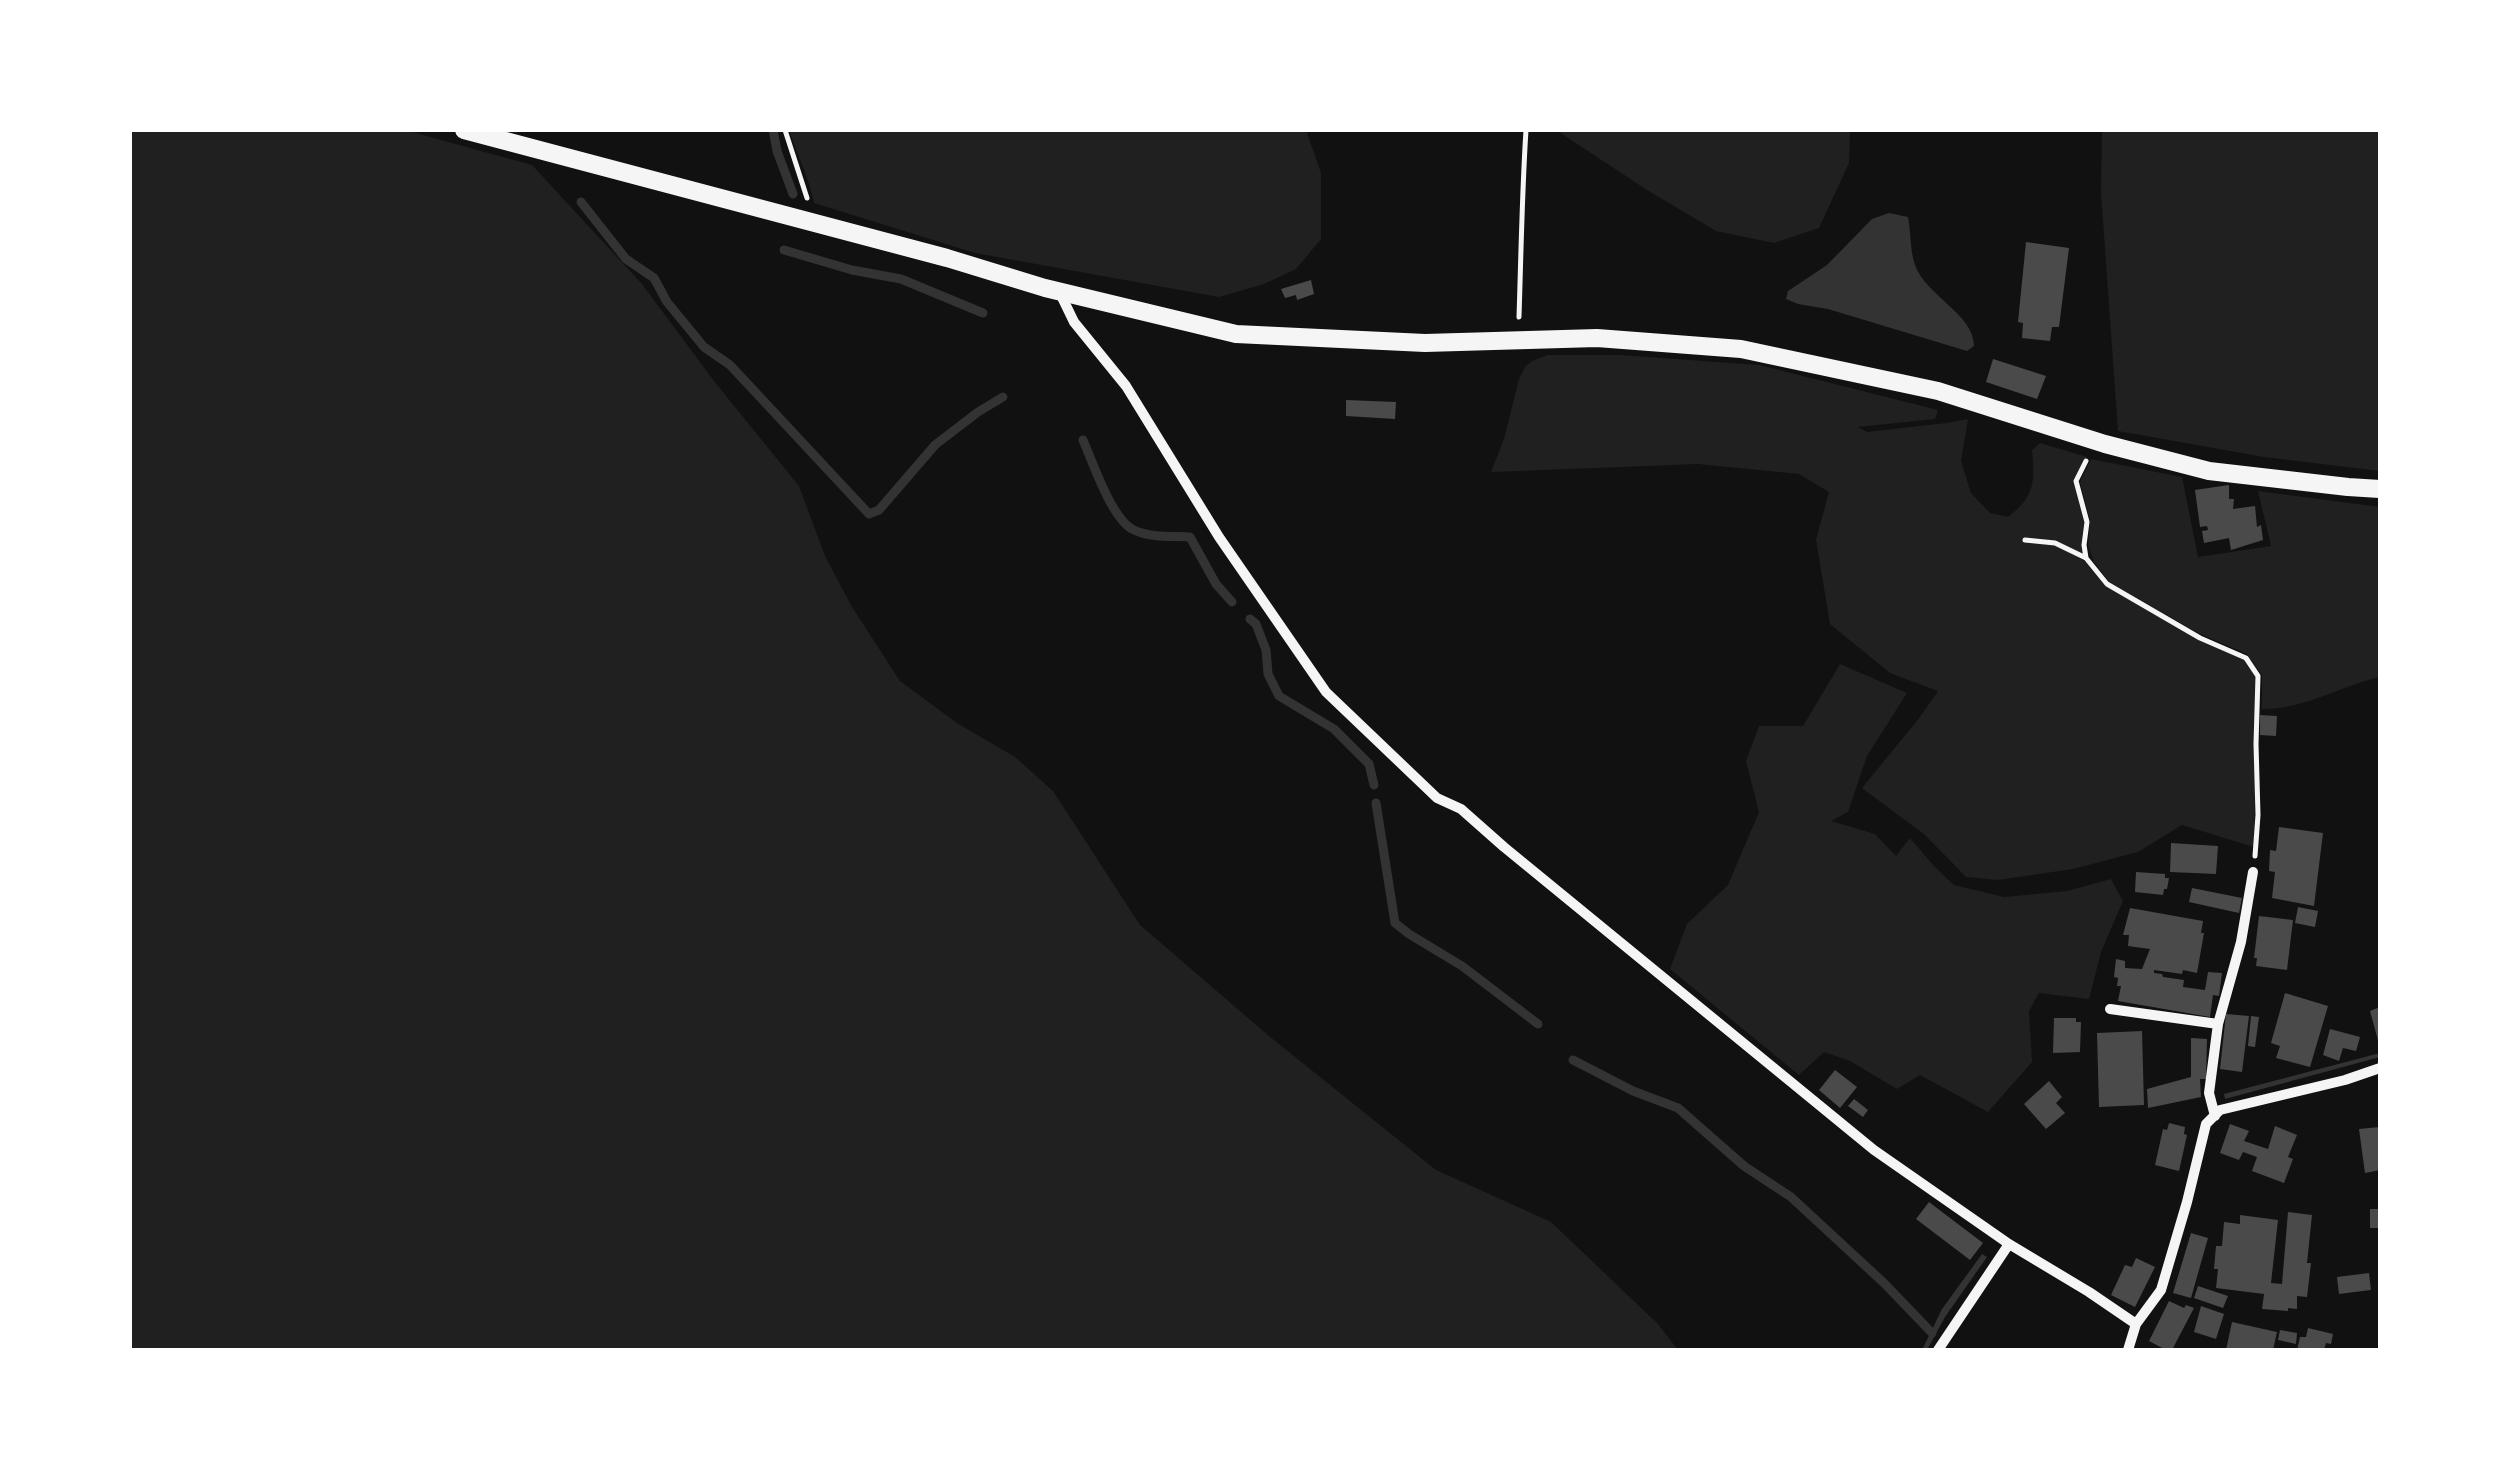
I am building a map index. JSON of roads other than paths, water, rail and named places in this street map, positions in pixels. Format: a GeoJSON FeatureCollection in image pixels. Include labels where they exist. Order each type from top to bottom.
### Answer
{"type":"FeatureCollection","features":[{"type":"Feature","properties":{"kind":"street"},"geometry":{"type":"LineString","coordinates":[[464,130],[1058,291],[1236,334],[1425,343],[1597,338],[1741,349],[1938,390],[2097,441],[2209,471],[2380,489]]}},
{"type":"Feature","properties":{"kind":"street"},"geometry":{"type":"LineString","coordinates":[[1058,291],[1074,322],[1126,386],[1219,537],[1326,692],[1437,798],[1461,809],[1874,1150],[2009,1244],[2136,1324]]}},
{"type":"Feature","properties":{"kind":"street"},"geometry":{"type":"LineString","coordinates":[[2215,1116],[2209,1093],[2218,1024],[2241,942],[2253,872]]}},
{"type":"Feature","properties":{"kind":"street"},"geometry":{"type":"LineString","coordinates":[[2110,1009],[2218,1024]]}},
{"type":"Feature","properties":{"kind":"street"},"geometry":{"type":"LineString","coordinates":[[2128,1350],[2136,1324],[2161,1290],[2206,1124],[2220,1110],[2380,1068]]}},
{"type":"Feature","properties":{"kind":"street"},"geometry":{"type":"LineString","coordinates":[[1938,1350],[2009,1244]]}},
{"type":"Feature","properties":{"kind":"waterway"},"geometry":{"type":"LineString","coordinates":[[773,130],[793,194]]}},
{"type":"Feature","properties":{"kind":"waterway"},"geometry":{"type":"LineString","coordinates":[[581,202],[626,259],[654,278],[667,302],[704,347],[730,365],[869,514],[879,510],[935,445],[1003,397]]}},
{"type":"Feature","properties":{"kind":"waterway"},"geometry":{"type":"LineString","coordinates":[[784,250],[852,270],[901,279],[983,313]]}},
{"type":"Feature","properties":{"kind":"waterway"},"geometry":{"type":"LineString","coordinates":[[1083,440],[1104,490],[1126,524],[1147,534],[1190,537],[1216,584],[1232,602]]}},
{"type":"Feature","properties":{"kind":"waterway"},"geometry":{"type":"LineString","coordinates":[[1250,619],[1256,624],[1266,650],[1268,674],[1279,696],[1334,729],[1369,764],[1374,785]]}},
{"type":"Feature","properties":{"kind":"waterway"},"geometry":{"type":"LineString","coordinates":[[1376,803],[1395,923],[1462,966],[1538,1024]]}},
{"type":"Feature","properties":{"kind":"waterway"},"geometry":{"type":"LineString","coordinates":[[1573,1060],[1633,1091],[1678,1108],[1744,1166],[1791,1197],[1932,1333]]}}]}
